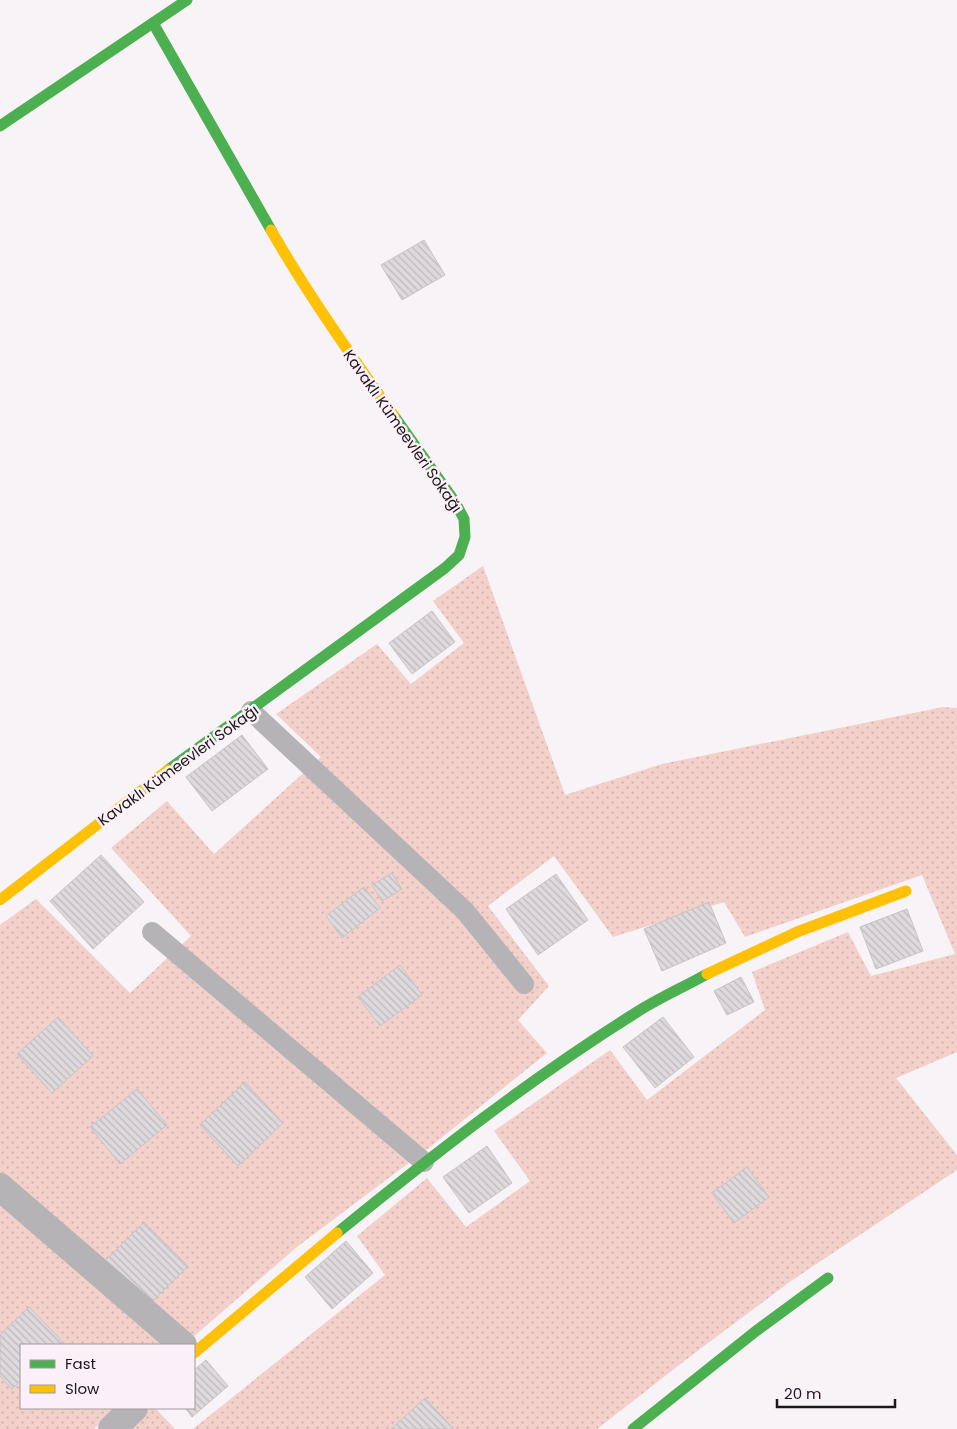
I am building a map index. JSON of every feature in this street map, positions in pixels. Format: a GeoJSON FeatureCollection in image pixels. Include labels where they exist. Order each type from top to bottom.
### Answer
{"type":"FeatureCollection","features":[{"type":"Feature","properties":{"kind":"street"},"geometry":{"type":"LineString","coordinates":[[0,126],[187,0]]}},
{"type":"Feature","properties":{"kind":"street","name":"Kavaklı Kümeevleri Sokağı"},"geometry":{"type":"LineString","coordinates":[[0,900],[139,792],[251,712],[452,561],[460,554],[465,537],[464,519],[455,502],[328,322],[290,262],[153,23]]}},
{"type":"Feature","properties":{"kind":"street"},"geometry":{"type":"LineString","coordinates":[[195,1352],[305,1258],[424,1162],[543,1074],[638,1011],[711,972],[798,932],[906,891]]}},
{"type":"Feature","properties":{"kind":"street"},"geometry":{"type":"LineString","coordinates":[[0,1187],[182,1344]]}},
{"type":"Feature","properties":{"kind":"street"},"geometry":{"type":"LineString","coordinates":[[633,1429],[756,1331],[828,1278]]}},
{"type":"Feature","properties":{"kind":"street"},"geometry":{"type":"LineString","coordinates":[[112,1429],[133,1409]]}},
{"type":"Feature","properties":{"kind":"lane"},"geometry":{"type":"LineString","coordinates":[[251,712],[464,910],[524,984]]}},
{"type":"Feature","properties":{"kind":"lane"},"geometry":{"type":"LineString","coordinates":[[152,932],[424,1162]]}},
{"type":"Feature","properties":{"kind":"shaded area"},"geometry":{"type":"Polygon","coordinates":[[[483,566],[565,795],[662,764],[943,707],[957,708],[957,1052],[896,1078],[957,1155],[957,1170],[791,1281],[597,1429],[193,1429],[385,1275],[357,1236],[427,1178],[466,1227],[530,1181],[494,1131],[610,1050],[647,1100],[765,1010],[752,972],[848,932],[871,976],[955,954],[922,875],[745,937],[724,902],[613,937],[554,856],[488,906],[549,986],[518,1020],[547,1053],[430,1147],[298,1246],[185,1344],[20,1344],[20,1409],[115,1409],[94,1429],[0,1429],[0,925],[36,899],[130,993],[191,936],[111,848],[167,801],[214,854],[321,757],[276,714],[377,644],[411,684],[464,643],[433,601],[483,566]]]}},
{"type":"Feature","properties":{"kind":"shaded area"},"geometry":{"type":"Polygon","coordinates":[[[149,1409],[156,1409],[175,1429],[129,1429],[149,1409]]]}},
{"type":"Feature","properties":{"kind":"building"},"geometry":{"type":"Polygon","coordinates":[[[424,240],[445,275],[402,300],[381,265],[424,240]]]}},
{"type":"Feature","properties":{"kind":"building"},"geometry":{"type":"Polygon","coordinates":[[[432,611],[455,642],[412,674],[389,643],[432,611]]]}},
{"type":"Feature","properties":{"kind":"building"},"geometry":{"type":"Polygon","coordinates":[[[242,735],[268,769],[212,811],[186,777],[242,735]]]}},
{"type":"Feature","properties":{"kind":"building"},"geometry":{"type":"Polygon","coordinates":[[[101,855],[144,902],[93,949],[50,901],[101,855]]]}},
{"type":"Feature","properties":{"kind":"building"},"geometry":{"type":"Polygon","coordinates":[[[392,873],[402,889],[382,901],[372,885],[392,873]]]}},
{"type":"Feature","properties":{"kind":"building"},"geometry":{"type":"Polygon","coordinates":[[[556,874],[588,920],[538,955],[506,909],[556,874]]]}},
{"type":"Feature","properties":{"kind":"building"},"geometry":{"type":"Polygon","coordinates":[[[364,887],[380,908],[342,938],[326,916],[364,887]]]}},
{"type":"Feature","properties":{"kind":"building"},"geometry":{"type":"Polygon","coordinates":[[[709,902],[726,943],[662,971],[644,929],[709,902]]]}},
{"type":"Feature","properties":{"kind":"building"},"geometry":{"type":"Polygon","coordinates":[[[907,909],[923,951],[876,969],[860,927],[907,909]]]}},
{"type":"Feature","properties":{"kind":"building"},"geometry":{"type":"Polygon","coordinates":[[[400,965],[422,995],[380,1026],[358,997],[400,965]]]}},
{"type":"Feature","properties":{"kind":"building"},"geometry":{"type":"Polygon","coordinates":[[[741,977],[754,1002],[727,1015],[714,991],[741,977]]]}},
{"type":"Feature","properties":{"kind":"building"},"geometry":{"type":"Polygon","coordinates":[[[58,1017],[93,1056],[52,1093],[17,1054],[58,1017]]]}},
{"type":"Feature","properties":{"kind":"building"},"geometry":{"type":"Polygon","coordinates":[[[663,1017],[694,1057],[655,1088],[623,1047],[663,1017]]]}},
{"type":"Feature","properties":{"kind":"building"},"geometry":{"type":"Polygon","coordinates":[[[245,1082],[283,1123],[238,1166],[200,1125],[245,1082]]]}},
{"type":"Feature","properties":{"kind":"building"},"geometry":{"type":"Polygon","coordinates":[[[137,1089],[167,1125],[120,1164],[90,1127],[137,1089]]]}},
{"type":"Feature","properties":{"kind":"building"},"geometry":{"type":"Polygon","coordinates":[[[487,1146],[512,1183],[469,1213],[443,1177],[487,1146]]]}},
{"type":"Feature","properties":{"kind":"building"},"geometry":{"type":"Polygon","coordinates":[[[747,1167],[769,1197],[734,1223],[712,1193],[747,1167]]]}},
{"type":"Feature","properties":{"kind":"building"},"geometry":{"type":"Polygon","coordinates":[[[144,1222],[188,1266],[147,1307],[103,1263],[144,1222]]]}},
{"type":"Feature","properties":{"kind":"building"},"geometry":{"type":"Polygon","coordinates":[[[346,1241],[373,1273],[332,1309],[305,1277],[346,1241]]]}},
{"type":"Feature","properties":{"kind":"building"},"geometry":{"type":"Polygon","coordinates":[[[29,1307],[63,1342],[60,1344],[20,1344],[20,1381],[12,1389],[0,1376],[0,1335],[29,1307]]]}},
{"type":"Feature","properties":{"kind":"building"},"geometry":{"type":"Polygon","coordinates":[[[206,1360],[228,1386],[192,1417],[186,1409],[195,1409],[195,1369],[206,1360]]]}},
{"type":"Feature","properties":{"kind":"building"},"geometry":{"type":"Polygon","coordinates":[[[425,1398],[454,1429],[391,1429],[425,1398]]]}},
{"type":"Feature","properties":{"kind":"traffic: fast"},"geometry":{"type":"LineString","coordinates":[[0,126],[187,0]]}},
{"type":"Feature","properties":{"kind":"traffic: fast"},"geometry":{"type":"LineString","coordinates":[[153,23],[271,230]]}},
{"type":"Feature","properties":{"kind":"traffic: fast"},"geometry":{"type":"LineString","coordinates":[[168,770],[445,568],[459,555],[465,537],[464,519],[455,502],[394,416]]}},
{"type":"Feature","properties":{"kind":"traffic: fast"},"geometry":{"type":"LineString","coordinates":[[337,1233],[446,1146],[559,1063],[645,1007],[707,974]]}},
{"type":"Feature","properties":{"kind":"traffic: fast"},"geometry":{"type":"LineString","coordinates":[[633,1429],[756,1331],[828,1278]]}},
{"type":"Feature","properties":{"kind":"traffic: slow"},"geometry":{"type":"LineString","coordinates":[[271,230],[315,301],[394,416]]}},
{"type":"Feature","properties":{"kind":"traffic: slow"},"geometry":{"type":"LineString","coordinates":[[0,900],[168,770]]}},
{"type":"Feature","properties":{"kind":"traffic: slow"},"geometry":{"type":"LineString","coordinates":[[707,974],[797,932],[906,891]]}},
{"type":"Feature","properties":{"kind":"traffic: slow"},"geometry":{"type":"LineString","coordinates":[[195,1352],[337,1233]]}}]}
